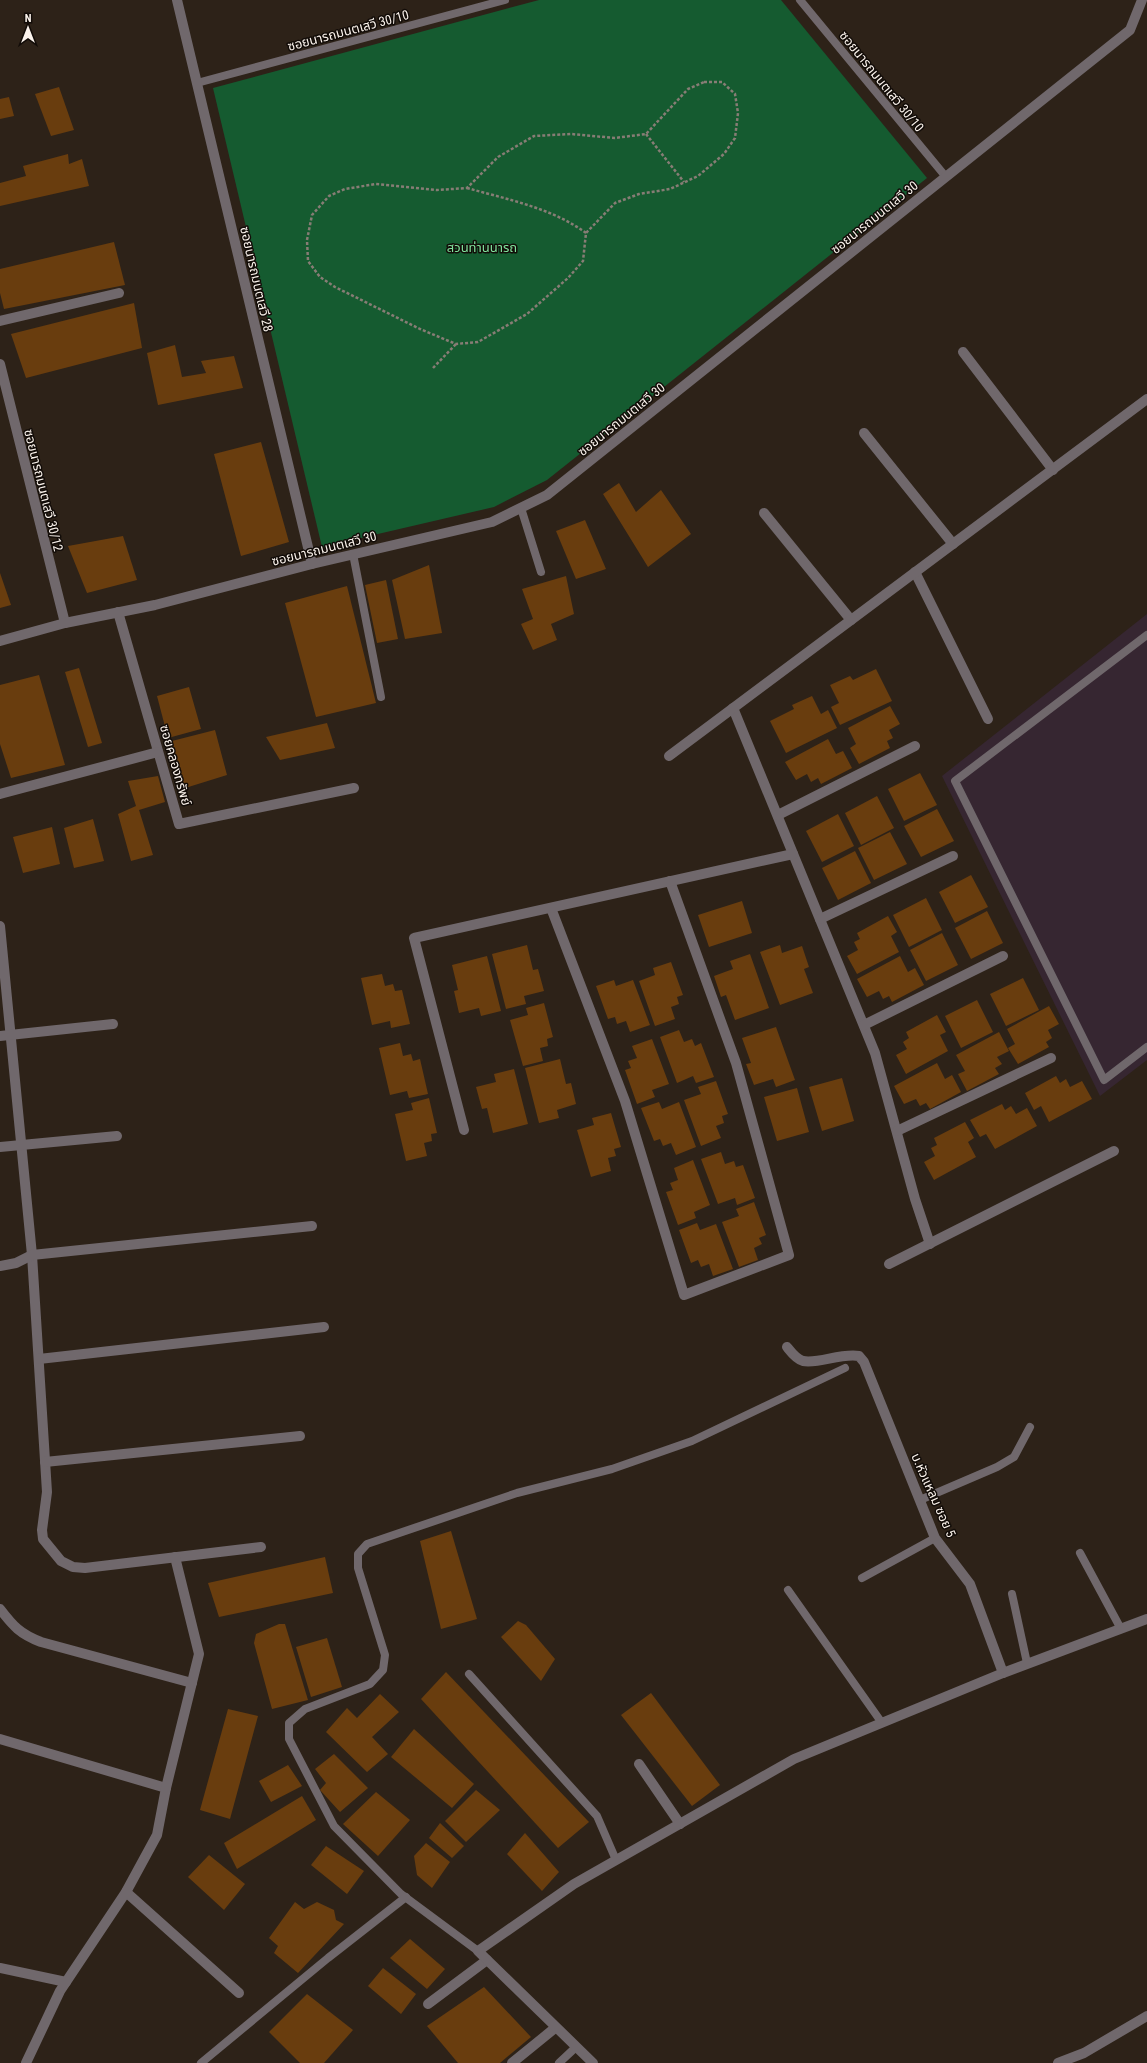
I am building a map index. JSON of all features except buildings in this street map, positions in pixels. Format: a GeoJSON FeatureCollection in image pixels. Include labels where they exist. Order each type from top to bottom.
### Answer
{"type":"FeatureCollection","features":[{"type":"Feature","properties":{"kind":"street","name":"ซอยนารถมนตเสวี 28"},"geometry":{"type":"LineString","coordinates":[[177,0],[312,564]]}},
{"type":"Feature","properties":{"kind":"street","name":"ซอยนารถมนตเสวี 30"},"geometry":{"type":"LineString","coordinates":[[0,641],[65,623],[155,605],[312,564],[492,522],[547,494],[1130,30],[1142,0]]}},
{"type":"Feature","properties":{"kind":"street"},"geometry":{"type":"LineString","coordinates":[[0,321],[119,293]]}},
{"type":"Feature","properties":{"kind":"street"},"geometry":{"type":"LineString","coordinates":[[963,352],[1053,470]]}},
{"type":"Feature","properties":{"kind":"street","name":"ซอยนารถมนตเสวี 30/12"},"geometry":{"type":"LineString","coordinates":[[0,364],[65,623]]}},
{"type":"Feature","properties":{"kind":"street"},"geometry":{"type":"LineString","coordinates":[[669,756],[1147,400]]}},
{"type":"Feature","properties":{"kind":"street"},"geometry":{"type":"LineString","coordinates":[[864,432],[953,544]]}},
{"type":"Feature","properties":{"kind":"street"},"geometry":{"type":"LineString","coordinates":[[764,513],[851,620]]}},
{"type":"Feature","properties":{"kind":"street"},"geometry":{"type":"LineString","coordinates":[[915,572],[988,719]]}},
{"type":"Feature","properties":{"kind":"street","name":"ซอยคลองทรัพย์"},"geometry":{"type":"LineString","coordinates":[[118,612],[179,824],[354,788]]}},
{"type":"Feature","properties":{"kind":"street"},"geometry":{"type":"LineString","coordinates":[[733,708],[875,1053],[915,1199],[930,1244]]}},
{"type":"Feature","properties":{"kind":"street"},"geometry":{"type":"LineString","coordinates":[[778,815],[916,746]]}},
{"type":"Feature","properties":{"kind":"street"},"geometry":{"type":"LineString","coordinates":[[0,794],[158,752]]}},
{"type":"Feature","properties":{"kind":"street"},"geometry":{"type":"LineString","coordinates":[[464,1130],[414,938],[793,854]]}},
{"type":"Feature","properties":{"kind":"street"},"geometry":{"type":"LineString","coordinates":[[820,919],[953,856]]}},
{"type":"Feature","properties":{"kind":"street"},"geometry":{"type":"LineString","coordinates":[[551,908],[625,1101],[684,1296],[790,1255],[736,1062],[670,881]]}},
{"type":"Feature","properties":{"kind":"street"},"geometry":{"type":"LineString","coordinates":[[0,926],[32,1255],[47,1498],[42,1530],[43,1539],[61,1561],[73,1567],[85,1568],[262,1547]]}},
{"type":"Feature","properties":{"kind":"street"},"geometry":{"type":"LineString","coordinates":[[864,1025],[1003,956]]}},
{"type":"Feature","properties":{"kind":"street"},"geometry":{"type":"LineString","coordinates":[[0,1036],[113,1024]]}},
{"type":"Feature","properties":{"kind":"street"},"geometry":{"type":"LineString","coordinates":[[897,1131],[1051,1058]]}},
{"type":"Feature","properties":{"kind":"street"},"geometry":{"type":"LineString","coordinates":[[0,1147],[117,1136]]}},
{"type":"Feature","properties":{"kind":"street"},"geometry":{"type":"LineString","coordinates":[[889,1264],[1114,1151]]}},
{"type":"Feature","properties":{"kind":"street"},"geometry":{"type":"LineString","coordinates":[[0,1266],[16,1263],[32,1255],[312,1226]]}},
{"type":"Feature","properties":{"kind":"street"},"geometry":{"type":"LineString","coordinates":[[38,1359],[324,1327]]}},
{"type":"Feature","properties":{"kind":"street","name":"บ.หัวแหลม ซอย 5"},"geometry":{"type":"LineString","coordinates":[[787,1347],[793,1355],[803,1361],[850,1355],[859,1356],[885,1412],[935,1538],[970,1584],[1003,1673]]}},
{"type":"Feature","properties":{"kind":"street"},"geometry":{"type":"LineString","coordinates":[[45,1462],[300,1436]]}},
{"type":"Feature","properties":{"kind":"street"},"geometry":{"type":"LineString","coordinates":[[26,2063],[66,1982],[126,1892],[154,1844],[166,1788],[199,1654],[175,1557]]}},
{"type":"Feature","properties":{"kind":"street"},"geometry":{"type":"LineString","coordinates":[[0,1609],[15,1628],[26,1636],[41,1642],[192,1684]]}},
{"type":"Feature","properties":{"kind":"street"},"geometry":{"type":"LineString","coordinates":[[593,2063],[575,2048],[478,1951],[574,1884],[794,1759],[1027,1663],[1147,1619]]}},
{"type":"Feature","properties":{"kind":"street"},"geometry":{"type":"LineString","coordinates":[[0,1739],[166,1788]]}},
{"type":"Feature","properties":{"kind":"street"},"geometry":{"type":"LineString","coordinates":[[639,1764],[680,1824]]}},
{"type":"Feature","properties":{"kind":"street"},"geometry":{"type":"LineString","coordinates":[[126,1892],[239,1993]]}},
{"type":"Feature","properties":{"kind":"street"},"geometry":{"type":"LineString","coordinates":[[428,2004],[487,1960]]}},
{"type":"Feature","properties":{"kind":"street"},"geometry":{"type":"LineString","coordinates":[[0,1968],[66,1982]]}},
{"type":"Feature","properties":{"kind":"street"},"geometry":{"type":"LineString","coordinates":[[1058,2063],[1084,2053],[1147,2016]]}},
{"type":"Feature","properties":{"kind":"street"},"geometry":{"type":"LineString","coordinates":[[512,2063],[555,2028]]}},
{"type":"Feature","properties":{"kind":"lane","name":"ซอยนารถมนตเสวี 30/10"},"geometry":{"type":"LineString","coordinates":[[197,83],[505,0]]}},
{"type":"Feature","properties":{"kind":"lane","name":"ซอยนารถมนตเสวี 30/10"},"geometry":{"type":"LineString","coordinates":[[800,0],[946,177]]}},
{"type":"Feature","properties":{"kind":"lane"},"geometry":{"type":"LineString","coordinates":[[521,508],[541,572]]}},
{"type":"Feature","properties":{"kind":"lane"},"geometry":{"type":"LineString","coordinates":[[353,554],[381,697]]}},
{"type":"Feature","properties":{"kind":"lane"},"geometry":{"type":"LineString","coordinates":[[1147,635],[955,781],[1104,1080],[1147,1047]]}},
{"type":"Feature","properties":{"kind":"lane"},"geometry":{"type":"LineString","coordinates":[[478,1951],[406,1897],[334,1826],[289,1739],[289,1723],[305,1709],[370,1684],[383,1670],[385,1655],[358,1568],[358,1554],[367,1544],[517,1493],[612,1469],[692,1441],[845,1368]]}},
{"type":"Feature","properties":{"kind":"lane"},"geometry":{"type":"LineString","coordinates":[[920,1500],[997,1467],[1014,1457],[1030,1427]]}},
{"type":"Feature","properties":{"kind":"lane"},"geometry":{"type":"LineString","coordinates":[[862,1578],[935,1538]]}},
{"type":"Feature","properties":{"kind":"lane"},"geometry":{"type":"LineString","coordinates":[[1080,1553],[1121,1629]]}},
{"type":"Feature","properties":{"kind":"lane"},"geometry":{"type":"LineString","coordinates":[[788,1590],[882,1723]]}},
{"type":"Feature","properties":{"kind":"lane"},"geometry":{"type":"LineString","coordinates":[[1012,1594],[1027,1663]]}},
{"type":"Feature","properties":{"kind":"lane"},"geometry":{"type":"LineString","coordinates":[[469,1674],[597,1816],[616,1860]]}},
{"type":"Feature","properties":{"kind":"lane"},"geometry":{"type":"LineString","coordinates":[[201,2063],[328,1958],[406,1897]]}},
{"type":"Feature","properties":{"kind":"lane"},"geometry":{"type":"LineString","coordinates":[[560,2063],[575,2048]]}},
{"type":"Feature","properties":{"kind":"path"},"geometry":{"type":"LineString","coordinates":[[467,188],[498,157],[534,136],[571,134],[615,138],[646,134],[688,89],[704,82],[722,82],[735,94],[738,112],[735,138],[724,154],[698,176],[670,189],[639,194],[615,203],[586,233],[583,261],[549,295],[527,314],[478,342],[456,344],[420,329],[335,287],[320,277],[308,261],[307,240],[312,215],[329,196],[345,189],[376,184],[437,190],[467,188],[554,215],[575,225],[586,233]]}},
{"type":"Feature","properties":{"kind":"path"},"geometry":{"type":"LineString","coordinates":[[646,134],[684,182]]}},
{"type":"Feature","properties":{"kind":"path"},"geometry":{"type":"LineString","coordinates":[[433,368],[456,344]]}},
{"type":"Feature","properties":{"kind":"shaded area"},"geometry":{"type":"Polygon","coordinates":[[[1147,614],[1147,1060],[1100,1096],[942,776],[1147,614]]]}},
{"type":"Feature","properties":{"kind":"green space","name":"สวนท่านนารถ"},"geometry":{"type":"Polygon","coordinates":[[[539,0],[781,0],[927,178],[547,480],[494,507],[322,547],[213,88],[539,0]]]}}]}
